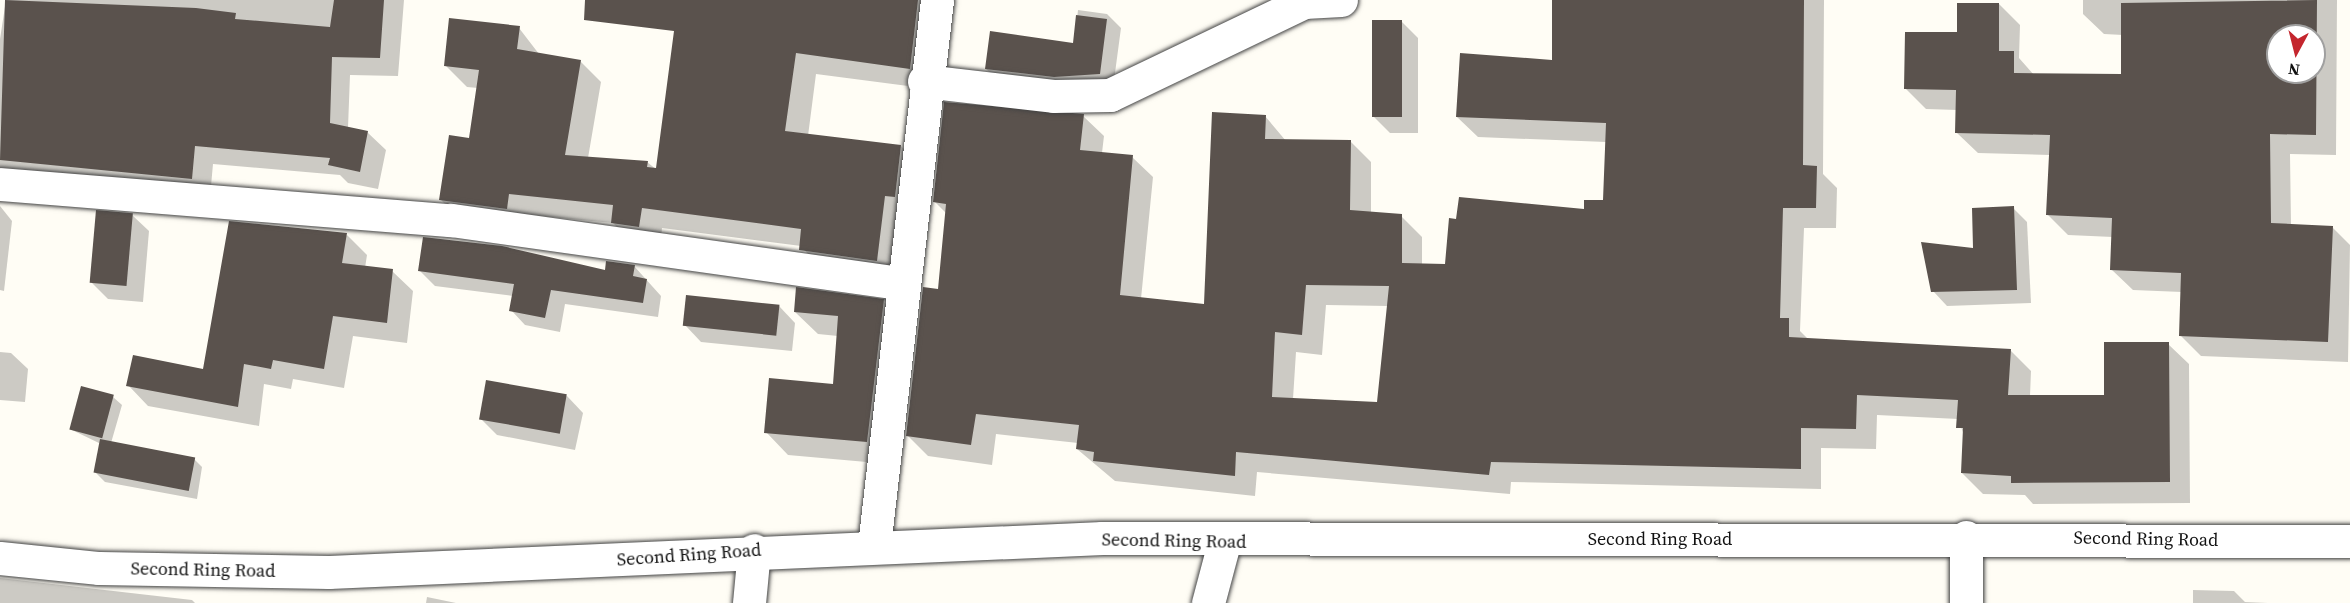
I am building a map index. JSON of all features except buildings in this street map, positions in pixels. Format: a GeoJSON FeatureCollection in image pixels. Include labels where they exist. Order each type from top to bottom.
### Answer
{"type":"FeatureCollection","features":[{"type":"Feature","properties":{"kind":"street"},"geometry":{"type":"LineString","coordinates":[[874,546],[924,81],[937,0]]}},
{"type":"Feature","properties":{"kind":"street"},"geometry":{"type":"LineString","coordinates":[[924,81],[1053,96],[1110,95],[1304,2],[1341,0]]}},
{"type":"Feature","properties":{"kind":"street"},"geometry":{"type":"LineString","coordinates":[[0,184],[452,220],[902,283]]}},
{"type":"Feature","properties":{"kind":"street"},"geometry":{"type":"LineString","coordinates":[[1966,537],[1966,603]]}},
{"type":"Feature","properties":{"kind":"street","name":"Second Ring Road"},"geometry":{"type":"LineString","coordinates":[[0,558],[99,568],[329,572],[630,561],[754,550],[1102,538],[1224,543],[1966,537],[2350,542]]}},
{"type":"Feature","properties":{"kind":"street"},"geometry":{"type":"LineString","coordinates":[[1208,603],[1224,543]]}},
{"type":"Feature","properties":{"kind":"street"},"geometry":{"type":"LineString","coordinates":[[749,603],[754,550]]}}]}
